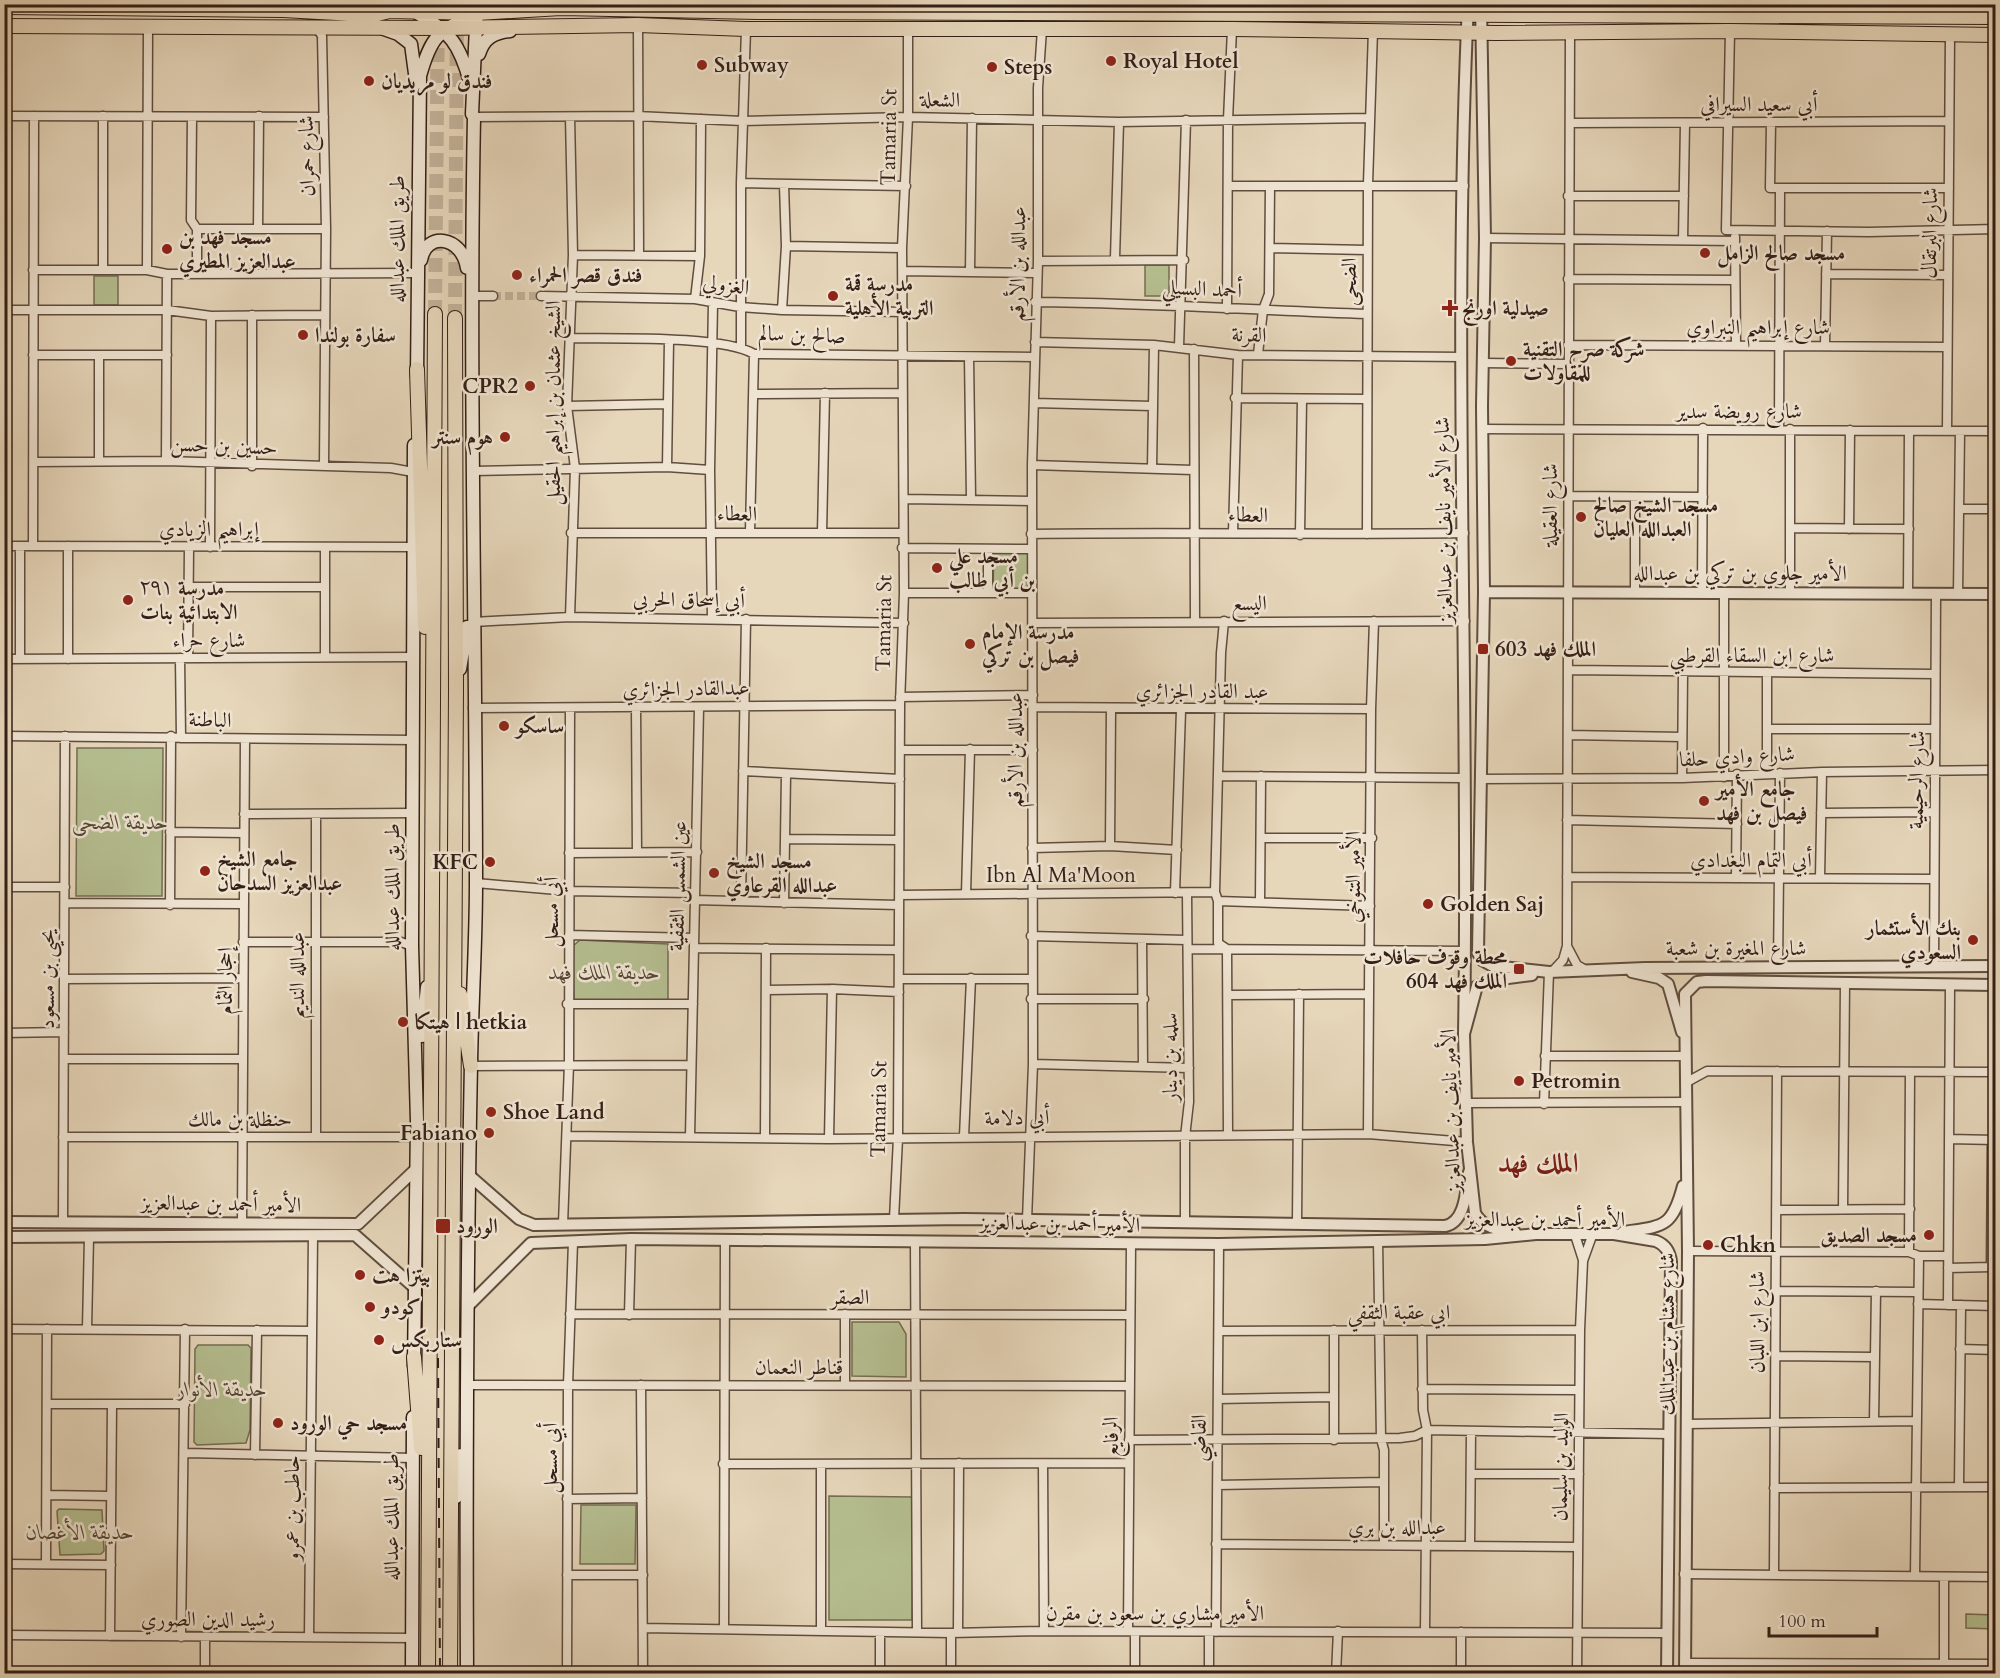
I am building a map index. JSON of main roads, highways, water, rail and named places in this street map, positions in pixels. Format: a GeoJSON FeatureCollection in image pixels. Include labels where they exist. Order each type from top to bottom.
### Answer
{"type":"FeatureCollection","features":[{"type":"Feature","properties":{"kind":"main road"},"geometry":{"type":"LineString","coordinates":[[373,21],[390,4]]}},
{"type":"Feature","properties":{"kind":"main road"},"geometry":{"type":"LineString","coordinates":[[528,4],[561,8],[758,12],[1108,9],[1354,14],[1475,9],[1858,10],[1899,15],[1995,17]]}},
{"type":"Feature","properties":{"kind":"main road"},"geometry":{"type":"LineString","coordinates":[[97,26],[117,6]]}},
{"type":"Feature","properties":{"kind":"main road"},"geometry":{"type":"LineString","coordinates":[[4,7],[283,7],[416,28],[462,21],[477,15]]}},
{"type":"Feature","properties":{"kind":"main road"},"geometry":{"type":"LineString","coordinates":[[419,100],[420,76],[426,57],[438,25],[450,7]]}},
{"type":"Feature","properties":{"kind":"main road"},"geometry":{"type":"LineString","coordinates":[[4,26],[317,28],[373,21],[390,11],[450,7],[477,15],[557,26]]}},
{"type":"Feature","properties":{"kind":"main road"},"geometry":{"type":"LineString","coordinates":[[450,7],[462,21]]}},
{"type":"Feature","properties":{"kind":"main road"},"geometry":{"type":"LineString","coordinates":[[438,25],[477,15],[561,8]]}},
{"type":"Feature","properties":{"kind":"main road"},"geometry":{"type":"LineString","coordinates":[[417,9],[438,25],[459,51],[472,97]]}},
{"type":"Feature","properties":{"kind":"main road"},"geometry":{"type":"LineString","coordinates":[[417,9],[419,100]]}},
{"type":"Feature","properties":{"kind":"main road"},"geometry":{"type":"LineString","coordinates":[[456,690],[467,632],[474,117],[472,97],[477,15]]}},
{"type":"Feature","properties":{"kind":"main road"},"geometry":{"type":"LineString","coordinates":[[1898,32],[1891,29],[1889,23],[1892,18],[1899,15]]}},
{"type":"Feature","properties":{"kind":"main road"},"geometry":{"type":"LineString","coordinates":[[373,21],[398,34],[411,44],[419,100]]}},
{"type":"Feature","properties":{"kind":"main road"},"geometry":{"type":"LineString","coordinates":[[472,97],[483,41],[499,32],[557,26],[638,25],[746,29],[908,27],[1373,30],[1481,33],[1898,32],[1995,35]]}},
{"type":"Feature","properties":{"kind":"main road","name":"طريق الملك عبدالله"},"geometry":{"type":"LineString","coordinates":[[412,1674],[417,1121],[412,946],[413,472],[417,369],[419,100]]}},
{"type":"Feature","properties":{"kind":"main road"},"geometry":{"type":"LineString","coordinates":[[418,273],[422,254],[430,244],[445,241],[454,243],[465,256],[471,296]]}},
{"type":"Feature","properties":{"kind":"main road","name":"طريق الملك عبدالله"},"geometry":{"type":"LineString","coordinates":[[428,1674],[435,314]]}},
{"type":"Feature","properties":{"kind":"main road"},"geometry":{"type":"LineString","coordinates":[[450,1674],[453,1516],[455,318]]}},
{"type":"Feature","properties":{"kind":"main road"},"geometry":{"type":"LineString","coordinates":[[467,1674],[471,1066],[476,883],[473,708],[474,471],[471,367]]}},
{"type":"Feature","properties":{"kind":"main road"},"geometry":{"type":"LineString","coordinates":[[417,369],[426,660],[434,729]]}},
{"type":"Feature","properties":{"kind":"main road"},"geometry":{"type":"LineString","coordinates":[[453,926],[459,993],[471,1066]]}},
{"type":"Feature","properties":{"kind":"main road"},"geometry":{"type":"LineString","coordinates":[[417,1121],[423,1015],[432,957]]}},
{"type":"Feature","properties":{"kind":"main road"},"geometry":{"type":"LineString","coordinates":[[414,1357],[423,1491],[430,1522]]}},
{"type":"Feature","properties":{"kind":"main road"},"geometry":{"type":"LineString","coordinates":[[453,1516],[468,1406]]}},
{"type":"Feature","properties":{"kind":"tunnel"},"geometry":{"type":"LineString","coordinates":[[435,314],[438,4]]}},
{"type":"Feature","properties":{"kind":"tunnel"},"geometry":{"type":"LineString","coordinates":[[455,318],[457,4]]}},
{"type":"Feature","properties":{"kind":"tunnel"},"geometry":{"type":"LineString","coordinates":[[493,296],[541,296]]}},
{"type":"Feature","properties":{"kind":"railway"},"geometry":{"type":"LineString","coordinates":[[438,1358],[440,1674]]}},
{"type":"Feature","properties":{"kind":"place","name":"Royal Hotel"},"geometry":{"type":"Point","coordinates":[1111,61]}},
{"type":"Feature","properties":{"kind":"place","name":"Subway"},"geometry":{"type":"Point","coordinates":[702,65]}},
{"type":"Feature","properties":{"kind":"place","name":"Steps"},"geometry":{"type":"Point","coordinates":[992,67]}},
{"type":"Feature","properties":{"kind":"place","name":"فندق لو مريديان"},"geometry":{"type":"Point","coordinates":[369,81]}},
{"type":"Feature","properties":{"kind":"place","name":"مسجد فهد بن عبدالعزيز المطيري"},"geometry":{"type":"Point","coordinates":[167,249]}},
{"type":"Feature","properties":{"kind":"place","name":"مسجد صالح الزامل"},"geometry":{"type":"Point","coordinates":[1705,253]}},
{"type":"Feature","properties":{"kind":"place","name":"فندق قصر الحمراء"},"geometry":{"type":"Point","coordinates":[517,275]}},
{"type":"Feature","properties":{"kind":"place","name":"مدرسة قمة التربية الأهلية"},"geometry":{"type":"Point","coordinates":[833,296]}},
{"type":"Feature","properties":{"kind":"place","name":"صيدلية اورنج"},"geometry":{"type":"Point","coordinates":[1450,308]}},
{"type":"Feature","properties":{"kind":"place","name":"سفارة بولندا"},"geometry":{"type":"Point","coordinates":[303,335]}},
{"type":"Feature","properties":{"kind":"place","name":"شركة صرح التقنية للمقاولات"},"geometry":{"type":"Point","coordinates":[1511,361]}},
{"type":"Feature","properties":{"kind":"place","name":"CPR2"},"geometry":{"type":"Point","coordinates":[530,386]}},
{"type":"Feature","properties":{"kind":"place","name":"هوم سنتر"},"geometry":{"type":"Point","coordinates":[505,437]}},
{"type":"Feature","properties":{"kind":"place","name":"مسجد الشيخ صالح العبدالله العليان"},"geometry":{"type":"Point","coordinates":[1581,517]}},
{"type":"Feature","properties":{"kind":"place","name":"مسجد علي بن أبي طالب"},"geometry":{"type":"Point","coordinates":[937,568]}},
{"type":"Feature","properties":{"kind":"place","name":"مدرسة ٢٩١ الابتدائية بنات"},"geometry":{"type":"Point","coordinates":[128,600]}},
{"type":"Feature","properties":{"kind":"place","name":"مدرسة الإمام فيصل بن تركي"},"geometry":{"type":"Point","coordinates":[970,644]}},
{"type":"Feature","properties":{"kind":"place","name":"الملك فهد 603"},"geometry":{"type":"Point","coordinates":[1483,649]}},
{"type":"Feature","properties":{"kind":"place","name":"ساسكو"},"geometry":{"type":"Point","coordinates":[504,726]}},
{"type":"Feature","properties":{"kind":"place","name":"جامع الأمير فيصل بن فهد"},"geometry":{"type":"Point","coordinates":[1704,801]}},
{"type":"Feature","properties":{"kind":"place","name":"KFC"},"geometry":{"type":"Point","coordinates":[490,862]}},
{"type":"Feature","properties":{"kind":"place","name":"جامع الشيخ عبدالعزيز السدحان"},"geometry":{"type":"Point","coordinates":[205,871]}},
{"type":"Feature","properties":{"kind":"place","name":"مسجد الشيخ عبدالله القرعاوي"},"geometry":{"type":"Point","coordinates":[714,873]}},
{"type":"Feature","properties":{"kind":"place","name":"Golden Saj"},"geometry":{"type":"Point","coordinates":[1428,904]}},
{"type":"Feature","properties":{"kind":"place","name":"بنك الأستثمار السعودي"},"geometry":{"type":"Point","coordinates":[1973,940]}},
{"type":"Feature","properties":{"kind":"place","name":"محطة وقوف حافلات الملك فهد 604"},"geometry":{"type":"Point","coordinates":[1519,969]}},
{"type":"Feature","properties":{"kind":"place","name":"هيتكا | hetkia"},"geometry":{"type":"Point","coordinates":[403,1022]}},
{"type":"Feature","properties":{"kind":"place","name":"Petromin"},"geometry":{"type":"Point","coordinates":[1519,1081]}},
{"type":"Feature","properties":{"kind":"place","name":"Shoe Land"},"geometry":{"type":"Point","coordinates":[491,1112]}},
{"type":"Feature","properties":{"kind":"place","name":"Fabiano"},"geometry":{"type":"Point","coordinates":[489,1133]}},
{"type":"Feature","properties":{"kind":"place","name":"الورود"},"geometry":{"type":"Point","coordinates":[443,1226]}},
{"type":"Feature","properties":{"kind":"place","name":"مسجد الصديق"},"geometry":{"type":"Point","coordinates":[1929,1235]}},
{"type":"Feature","properties":{"kind":"place","name":"Chkn"},"geometry":{"type":"Point","coordinates":[1708,1245]}},
{"type":"Feature","properties":{"kind":"place","name":"بيتزا هت"},"geometry":{"type":"Point","coordinates":[360,1275]}},
{"type":"Feature","properties":{"kind":"place","name":"كودو"},"geometry":{"type":"Point","coordinates":[370,1307]}},
{"type":"Feature","properties":{"kind":"place","name":"ستاربكس"},"geometry":{"type":"Point","coordinates":[379,1340]}},
{"type":"Feature","properties":{"kind":"place","name":"مسجد حي الورود"},"geometry":{"type":"Point","coordinates":[278,1423]}},
{"type":"Feature","properties":{"kind":"district","name":"الملك فهد"},"geometry":{"type":"Point","coordinates":[1538,1163]}},
{"type":"Feature","properties":{"kind":"park label","name":"حديقة الضحى"},"geometry":{"type":"Point","coordinates":[120,822]}},
{"type":"Feature","properties":{"kind":"park label","name":"حديقة الملك فهد"},"geometry":{"type":"Point","coordinates":[604,972]}},
{"type":"Feature","properties":{"kind":"park label","name":"حديقة الأنوار"},"geometry":{"type":"Point","coordinates":[222,1389]}},
{"type":"Feature","properties":{"kind":"park label","name":"حديقة الأغصان"},"geometry":{"type":"Point","coordinates":[80,1532]}}]}
